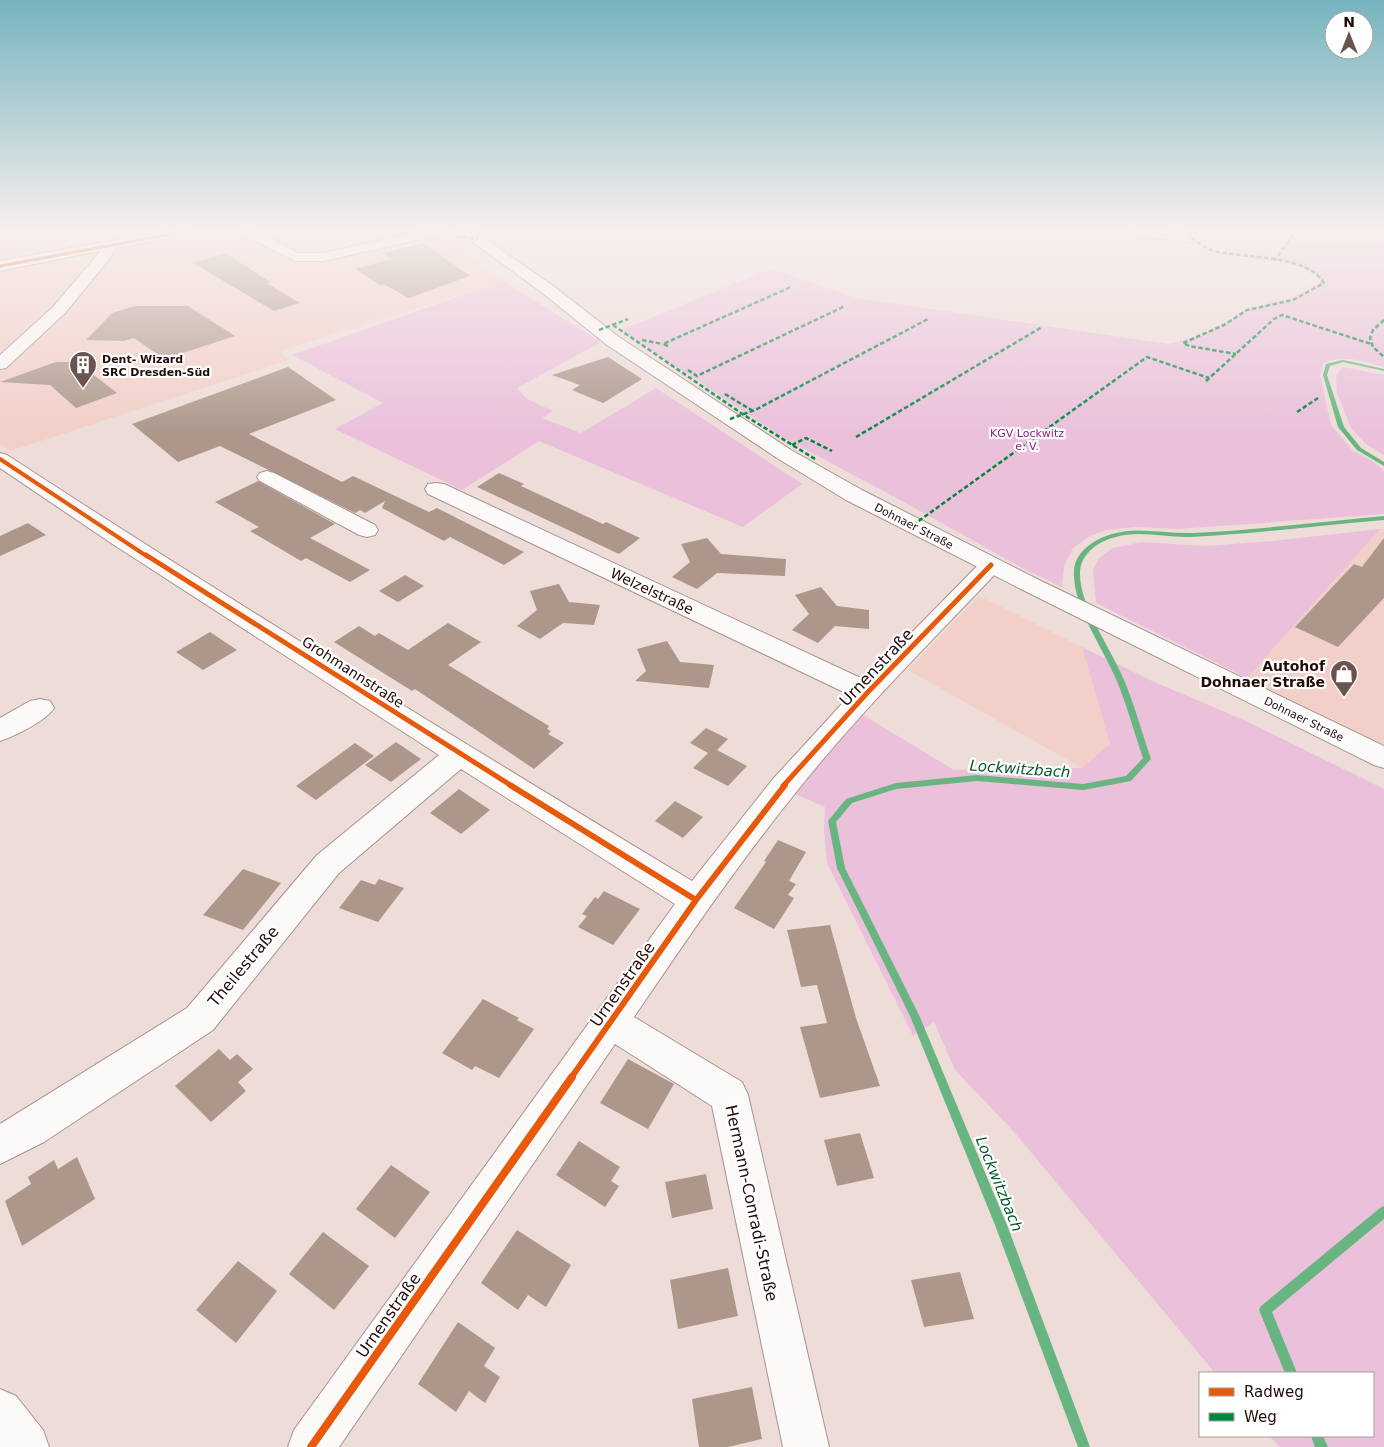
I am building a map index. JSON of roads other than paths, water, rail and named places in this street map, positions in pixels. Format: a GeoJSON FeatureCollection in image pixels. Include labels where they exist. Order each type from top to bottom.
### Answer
{"type":"FeatureCollection","features":[{"type":"Feature","properties":{"kind":"street"},"geometry":{"type":"LineString","coordinates":[[0,364],[59,310],[68,300]]}},
{"type":"Feature","properties":{"kind":"street","name":"Dohnaer Straße"},"geometry":{"type":"LineString","coordinates":[[561,300],[613,341],[784,454],[854,495],[1033,586],[1384,758]]}},
{"type":"Feature","properties":{"kind":"street","name":"Grohmannstraße"},"geometry":{"type":"LineString","coordinates":[[0,459],[119,538],[459,754],[696,900]]}},
{"type":"Feature","properties":{"kind":"street"},"geometry":{"type":"LineString","coordinates":[[267,477],[367,530]]}},
{"type":"Feature","properties":{"kind":"street","name":"Welzelstraße"},"geometry":{"type":"LineString","coordinates":[[436,489],[868,692]]}},
{"type":"Feature","properties":{"kind":"street","name":"Urnenstraße"},"geometry":{"type":"LineString","coordinates":[[310,1447],[696,900],[783,787],[868,692],[991,565]]}},
{"type":"Feature","properties":{"kind":"street"},"geometry":{"type":"LineString","coordinates":[[0,731],[40,708]]}},
{"type":"Feature","properties":{"kind":"street","name":"Theilestraße"},"geometry":{"type":"LineString","coordinates":[[0,1145],[30,1129],[200,1018],[328,864],[459,754]]}},
{"type":"Feature","properties":{"kind":"street","name":"Hermann-Conradi-Straße"},"geometry":{"type":"LineString","coordinates":[[610,1022],[729,1096],[806,1447]]}},
{"type":"Feature","properties":{"kind":"street"},"geometry":{"type":"LineString","coordinates":[[0,1412],[26,1447]]}},
{"type":"Feature","properties":{"kind":"waterway","name":"Lockwitzbach"},"geometry":{"type":"LineString","coordinates":[[1384,370],[1343,361],[1328,365],[1325,375],[1341,427],[1359,449],[1384,464]]}},
{"type":"Feature","properties":{"kind":"waterway","name":"Lockwitzbach"},"geometry":{"type":"LineString","coordinates":[[1084,1447],[1001,1225],[914,1015],[841,868],[832,821],[849,801],[896,786],[977,778],[1083,787],[1128,779],[1147,759],[1121,681],[1086,609],[1078,584],[1077,572],[1081,558],[1090,548],[1102,540],[1124,533],[1191,535],[1384,518]]}},
{"type":"Feature","properties":{"kind":"waterway"},"geometry":{"type":"LineString","coordinates":[[1291,1372],[1265,1310],[1384,1212]]}},
{"type":"Feature","properties":{"kind":"waterway"},"geometry":{"type":"LineString","coordinates":[[1317,1437],[1322,1447]]}},
{"type":"Feature","properties":{"kind":"place","name":"Dent- Wizard SRC Dresden-Süd"},"geometry":{"type":"Point","coordinates":[83,389]}},
{"type":"Feature","properties":{"kind":"place","name":"Autohof Dohnaer Straße"},"geometry":{"type":"Point","coordinates":[1344,698]}},
{"type":"Feature","properties":{"kind":"park label","name":"KGV Lockwitz e. V."},"geometry":{"type":"Point","coordinates":[1027,439]}}]}
